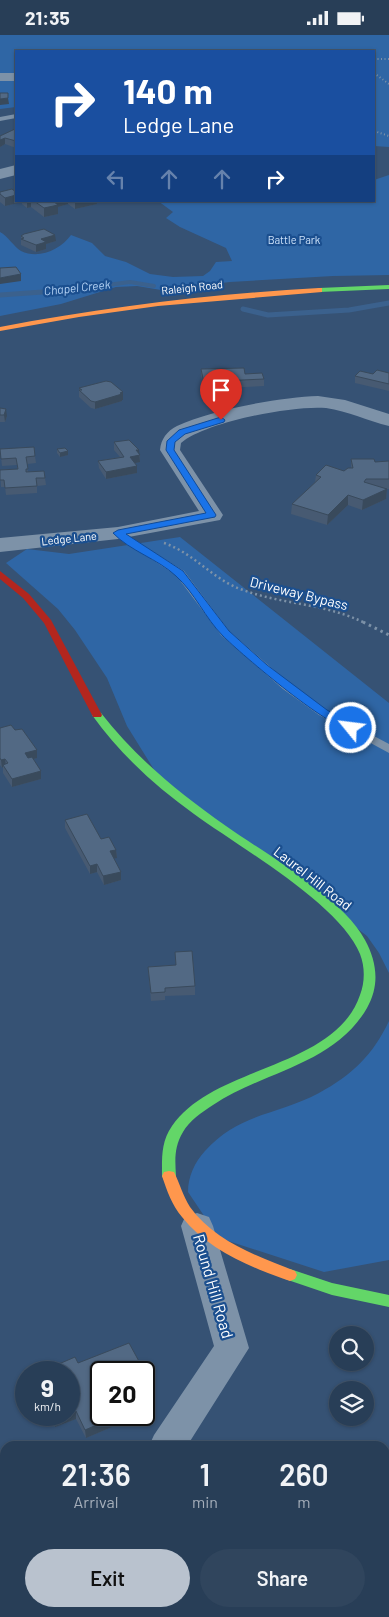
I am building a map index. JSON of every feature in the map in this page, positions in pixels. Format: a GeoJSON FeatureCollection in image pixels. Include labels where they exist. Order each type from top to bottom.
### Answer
{"type":"FeatureCollection","features":[{"type":"Feature","properties":{"kind":"street"},"geometry":{"type":"LineString","coordinates":[[0,77],[15,77]]}},
{"type":"Feature","properties":{"kind":"street"},"geometry":{"type":"LineString","coordinates":[[0,174],[15,170]]}},
{"type":"Feature","properties":{"kind":"street","name":"Raleigh Road"},"geometry":{"type":"LineString","coordinates":[[0,329],[99,311],[194,299],[268,292],[389,287]]}},
{"type":"Feature","properties":{"kind":"street","name":"Ledge Lane"},"geometry":{"type":"LineString","coordinates":[[0,545],[118,533],[212,515],[170,450],[171,441],[182,432],[260,410],[304,403],[336,405],[389,420]]}},
{"type":"Feature","properties":{"kind":"street","name":"Laurel Hill Road"},"geometry":{"type":"LineString","coordinates":[[0,574],[31,600],[48,622],[60,642],[88,701],[130,756],[214,822],[329,907],[356,934],[363,947],[368,962],[370,979],[364,1001],[358,1013],[330,1042],[296,1062],[212,1097],[184,1120],[170,1146],[166,1160],[167,1172],[178,1203],[197,1226],[227,1246],[285,1274],[350,1295],[389,1301]]}},
{"type":"Feature","properties":{"kind":"street","name":"Round Hill Road"},"geometry":{"type":"LineString","coordinates":[[170,1441],[232,1348],[197,1226]]}},
{"type":"Feature","properties":{"kind":"lane"},"geometry":{"type":"LineString","coordinates":[[0,119],[15,116]]}},
{"type":"Feature","properties":{"kind":"lane"},"geometry":{"type":"LineString","coordinates":[[118,533],[180,573],[225,633],[287,687],[323,713],[389,749]]}},
{"type":"Feature","properties":{"kind":"path"},"geometry":{"type":"LineString","coordinates":[[375,59],[389,59]]}},
{"type":"Feature","properties":{"kind":"path"},"geometry":{"type":"LineString","coordinates":[[375,74],[389,84]]}},
{"type":"Feature","properties":{"kind":"path"},"geometry":{"type":"LineString","coordinates":[[375,131],[389,136]]}},
{"type":"Feature","properties":{"kind":"path","name":"Driveway Bypass"},"geometry":{"type":"LineString","coordinates":[[161,542],[168,543],[231,586],[256,594],[324,607],[360,619],[389,635]]}},
{"type":"Feature","properties":{"kind":"green space"},"geometry":{"type":"Polygon","coordinates":[[[0,35],[389,35],[389,147],[375,146],[375,50],[15,50],[15,75],[0,75],[0,35]]]}},
{"type":"Feature","properties":{"kind":"green space"},"geometry":{"type":"Polygon","coordinates":[[[0,79],[15,79],[15,107],[0,109],[0,79]]]}},
{"type":"Feature","properties":{"kind":"green space","name":"Battle Park"},"geometry":{"type":"Polygon","coordinates":[[[389,175],[389,275],[230,282],[161,290],[137,286],[116,287],[61,304],[0,316],[0,232],[18,249],[28,253],[42,254],[49,252],[56,249],[71,235],[92,243],[105,256],[126,262],[150,274],[173,277],[203,276],[210,271],[216,262],[232,261],[226,248],[180,227],[166,218],[173,212],[159,202],[375,202],[375,180],[389,175]]]}},
{"type":"Feature","properties":{"kind":"green space"},"geometry":{"type":"Polygon","coordinates":[[[180,537],[389,703],[389,973],[379,953],[367,936],[158,776],[127,726],[107,678],[75,630],[58,609],[6,563],[27,549],[69,554],[180,537]]]}},
{"type":"Feature","properties":{"kind":"green space"},"geometry":{"type":"Polygon","coordinates":[[[389,1021],[389,1260],[324,1272],[219,1238],[188,1192],[191,1175],[201,1155],[231,1129],[259,1116],[304,1100],[342,1079],[369,1054],[389,1021]]]}},
{"type":"Feature","properties":{"kind":"building"},"geometry":{"type":"Polygon","coordinates":[[[0,93],[8,93],[8,98],[0,99],[0,93]]]}},
{"type":"Feature","properties":{"kind":"building"},"geometry":{"type":"Polygon","coordinates":[[[15,129],[15,141],[5,138],[0,140],[0,136],[15,129]]]}},
{"type":"Feature","properties":{"kind":"building"},"geometry":{"type":"Polygon","coordinates":[[[12,189],[15,191],[15,195],[5,198],[0,192],[12,189]]]}},
{"type":"Feature","properties":{"kind":"building"},"geometry":{"type":"Polygon","coordinates":[[[35,202],[54,202],[58,205],[44,208],[35,202]]]}},
{"type":"Feature","properties":{"kind":"building"},"geometry":{"type":"Polygon","coordinates":[[[44,229],[55,235],[41,239],[46,242],[36,245],[21,239],[24,238],[21,236],[24,234],[44,229]]]}},
{"type":"Feature","properties":{"kind":"building"},"geometry":{"type":"Polygon","coordinates":[[[16,267],[21,274],[0,278],[0,268],[16,267]]]}},
{"type":"Feature","properties":{"kind":"building"},"geometry":{"type":"Polygon","coordinates":[[[244,368],[245,374],[262,373],[264,379],[204,383],[201,369],[244,368]]]}},
{"type":"Feature","properties":{"kind":"building"},"geometry":{"type":"Polygon","coordinates":[[[377,370],[389,373],[389,384],[355,376],[360,371],[373,374],[377,370]]]}},
{"type":"Feature","properties":{"kind":"building"},"geometry":{"type":"Polygon","coordinates":[[[106,381],[111,382],[123,392],[120,393],[122,394],[95,402],[91,401],[79,390],[82,390],[79,388],[106,381]]]}},
{"type":"Feature","properties":{"kind":"building"},"geometry":{"type":"Polygon","coordinates":[[[0,408],[6,409],[4,415],[0,415],[0,408]]]}},
{"type":"Feature","properties":{"kind":"building"},"geometry":{"type":"Polygon","coordinates":[[[129,440],[139,450],[136,450],[140,455],[130,457],[137,466],[106,472],[98,461],[124,457],[114,442],[129,440]]]}},
{"type":"Feature","properties":{"kind":"building"},"geometry":{"type":"Polygon","coordinates":[[[34,447],[35,456],[26,457],[28,469],[26,469],[26,472],[44,471],[45,478],[36,478],[37,486],[5,488],[4,480],[0,480],[0,470],[18,469],[16,458],[1,459],[0,449],[34,447]]]}},
{"type":"Feature","properties":{"kind":"building"},"geometry":{"type":"Polygon","coordinates":[[[65,448],[68,451],[60,453],[57,449],[65,448]]]}},
{"type":"Feature","properties":{"kind":"building"},"geometry":{"type":"Polygon","coordinates":[[[351,459],[374,459],[375,462],[389,461],[389,479],[366,479],[364,482],[387,489],[363,500],[348,495],[328,515],[292,504],[321,477],[316,475],[326,465],[344,471],[348,468],[353,468],[351,459]]]}},
{"type":"Feature","properties":{"kind":"building"},"geometry":{"type":"Polygon","coordinates":[[[11,725],[15,730],[22,729],[37,750],[25,753],[28,758],[32,757],[41,771],[12,779],[3,765],[8,763],[5,759],[1,760],[0,758],[0,728],[11,725]]]}},
{"type":"Feature","properties":{"kind":"building"},"geometry":{"type":"Polygon","coordinates":[[[87,814],[101,839],[109,837],[116,850],[110,851],[121,872],[103,876],[97,864],[90,866],[65,820],[87,814]]]}},
{"type":"Feature","properties":{"kind":"building"},"geometry":{"type":"Polygon","coordinates":[[[192,951],[195,986],[165,988],[165,992],[151,993],[148,967],[176,965],[175,952],[192,951]]]}},
{"type":"Feature","properties":{"kind":"building"},"geometry":{"type":"Polygon","coordinates":[[[129,1343],[139,1361],[90,1361],[90,1426],[94,1426],[85,1430],[80,1419],[80,1362],[129,1343]]]}},
{"type":"Feature","properties":{"kind":"building"},"geometry":{"type":"Polygon","coordinates":[[[75,1357],[77,1361],[66,1361],[75,1357]]]}},
{"type":"Feature","properties":{"kind":"waterway","name":"Chapel Creek"},"geometry":{"type":"LineString","coordinates":[[68,290],[130,282],[154,286]]}},
{"type":"Feature","properties":{"kind":"waterway","name":"Chapel Creek"},"geometry":{"type":"LineString","coordinates":[[0,295],[68,290]]}},
{"type":"Feature","properties":{"kind":"waterway","name":"Chapel Creek"},"geometry":{"type":"LineString","coordinates":[[62,291],[68,290]]}},
{"type":"Feature","properties":{"kind":"waterway","name":"Chapel Creek"},"geometry":{"type":"LineString","coordinates":[[243,309],[268,315],[349,310],[389,303]]}},
{"type":"Feature","properties":{"kind":"traffic: fast"},"geometry":{"type":"LineString","coordinates":[[319,290],[389,287]]}},
{"type":"Feature","properties":{"kind":"traffic: fast"},"geometry":{"type":"LineString","coordinates":[[97,715],[114,737],[153,776],[197,811],[308,889],[337,913],[359,940],[366,954],[369,967],[370,979],[365,999],[353,1019],[335,1037],[314,1051],[218,1095],[195,1110],[178,1128],[168,1150],[169,1176]]}},
{"type":"Feature","properties":{"kind":"traffic: fast"},"geometry":{"type":"LineString","coordinates":[[290,1275],[332,1289],[389,1301]]}},
{"type":"Feature","properties":{"kind":"traffic: slow"},"geometry":{"type":"LineString","coordinates":[[0,329],[39,321],[158,303],[238,295],[319,290]]}},
{"type":"Feature","properties":{"kind":"traffic: slow"},"geometry":{"type":"LineString","coordinates":[[169,1176],[176,1196],[186,1213],[200,1227],[216,1240],[252,1260],[290,1275]]}},
{"type":"Feature","properties":{"kind":"traffic: jam"},"geometry":{"type":"LineString","coordinates":[[0,574],[26,596],[48,622],[97,715]]}},
{"type":"Feature","properties":{"kind":"route"},"geometry":{"type":"LineString","coordinates":[[221,420],[182,432],[171,441],[170,450],[212,515],[118,533],[180,573],[225,633],[263,667],[323,713],[351,728]]}}]}
